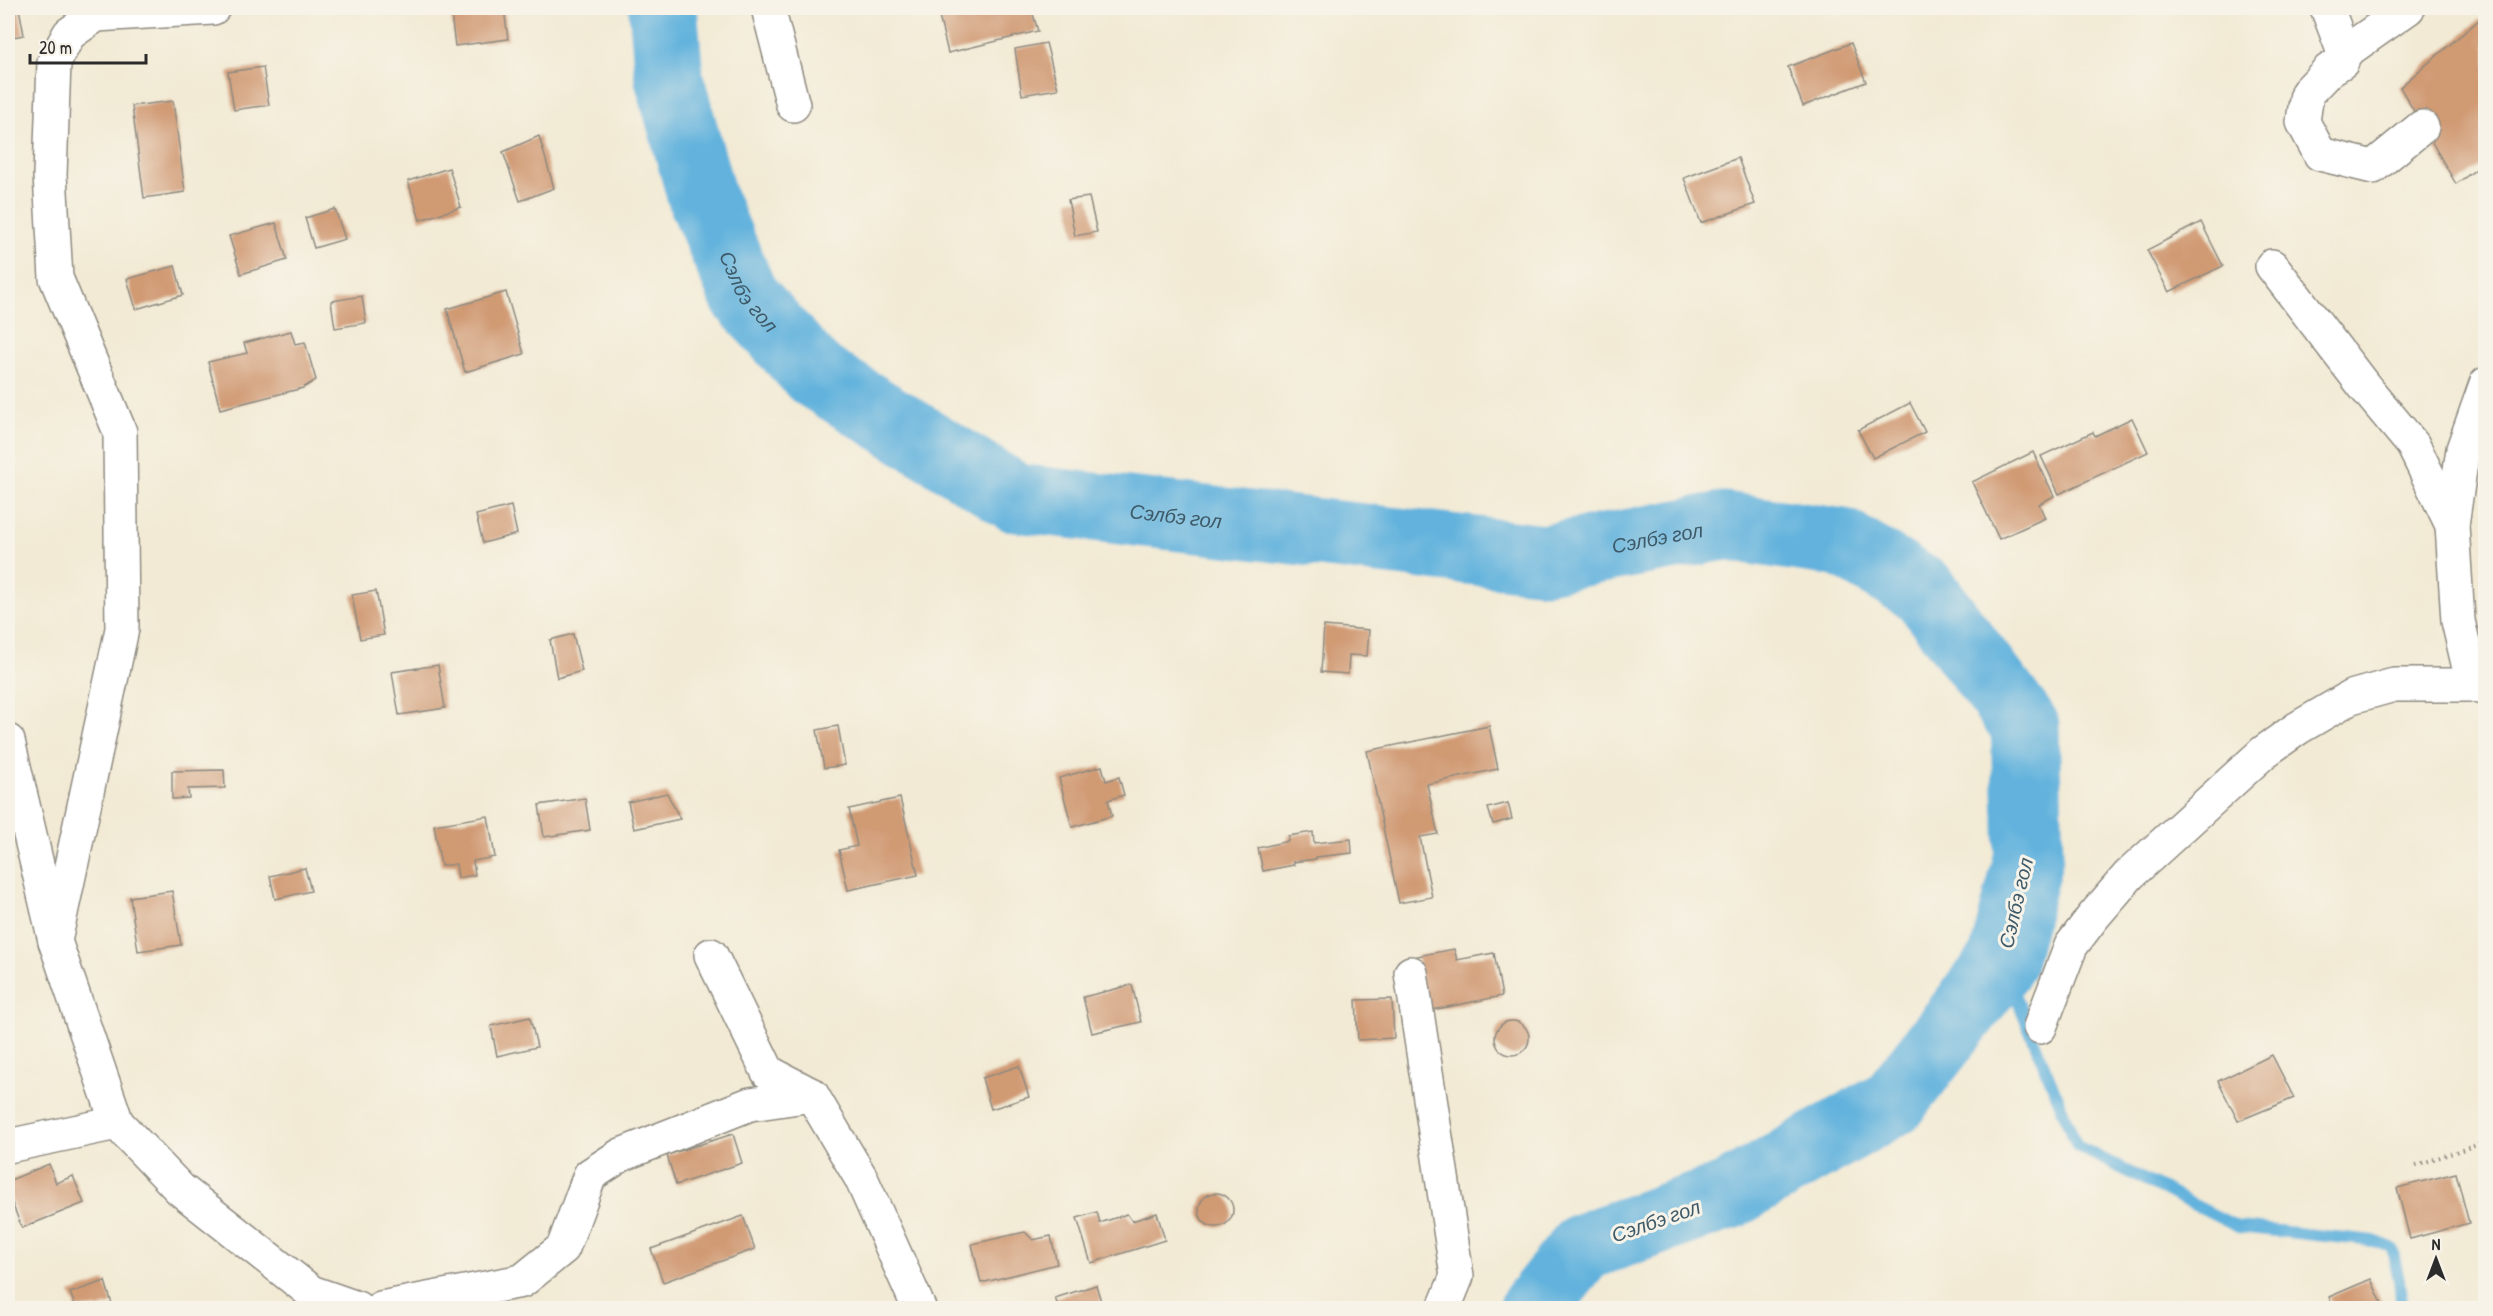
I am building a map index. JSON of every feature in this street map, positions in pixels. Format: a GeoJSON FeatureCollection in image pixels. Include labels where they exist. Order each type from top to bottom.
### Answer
{"type":"FeatureCollection","features":[{"type":"Feature","properties":{"kind":"street"},"geometry":{"type":"LineString","coordinates":[[55,941],[122,629],[120,432],[57,278],[51,175],[54,62],[69,34],[95,11],[193,8]]}},
{"type":"Feature","properties":{"kind":"street"},"geometry":{"type":"LineString","coordinates":[[768,8],[793,105]]}},
{"type":"Feature","properties":{"kind":"street"},"geometry":{"type":"LineString","coordinates":[[2327,8],[2344,53],[2342,62],[2329,70],[2307,93],[2304,122],[2320,154],[2373,167],[2422,127]]}},
{"type":"Feature","properties":{"kind":"street"},"geometry":{"type":"LineString","coordinates":[[2344,53],[2408,8]]}},
{"type":"Feature","properties":{"kind":"street"},"geometry":{"type":"LineString","coordinates":[[2272,266],[2412,445],[2452,525]]}},
{"type":"Feature","properties":{"kind":"street"},"geometry":{"type":"LineString","coordinates":[[2040,1027],[2071,946],[2093,917],[2129,875],[2264,752],[2298,728],[2351,697],[2394,685],[2480,687],[2458,621],[2452,525],[2463,448],[2486,384]]}},
{"type":"Feature","properties":{"kind":"street"},"geometry":{"type":"LineString","coordinates":[[8,741],[55,941],[117,1123],[180,1189],[311,1292],[357,1308]]}},
{"type":"Feature","properties":{"kind":"street"},"geometry":{"type":"LineString","coordinates":[[711,954],[768,1072],[812,1095],[861,1178],[919,1308]]}},
{"type":"Feature","properties":{"kind":"street"},"geometry":{"type":"LineString","coordinates":[[1411,973],[1458,1276],[1444,1308]]}},
{"type":"Feature","properties":{"kind":"street"},"geometry":{"type":"LineString","coordinates":[[381,1308],[522,1281],[563,1248],[590,1174],[621,1155],[750,1104],[812,1095]]}},
{"type":"Feature","properties":{"kind":"street"},"geometry":{"type":"LineString","coordinates":[[8,1146],[117,1123]]}},
{"type":"Feature","properties":{"kind":"path"},"geometry":{"type":"LineString","coordinates":[[2415,1165],[2486,1142]]}},
{"type":"Feature","properties":{"kind":"building"},"geometry":{"type":"Polygon","coordinates":[[[8,8],[19,8],[24,35],[8,38],[8,8]]]}},
{"type":"Feature","properties":{"kind":"building"},"geometry":{"type":"Polygon","coordinates":[[[504,8],[508,39],[455,46],[451,14],[504,8]]]}},
{"type":"Feature","properties":{"kind":"building"},"geometry":{"type":"Polygon","coordinates":[[[937,8],[1031,8],[1038,31],[948,53],[937,8]]]}},
{"type":"Feature","properties":{"kind":"building"},"geometry":{"type":"Polygon","coordinates":[[[2486,14],[2486,162],[2456,184],[2400,87],[2486,14]]]}},
{"type":"Feature","properties":{"kind":"building"},"geometry":{"type":"Polygon","coordinates":[[[1046,43],[1058,89],[1022,95],[1015,49],[1046,43]]]}},
{"type":"Feature","properties":{"kind":"building"},"geometry":{"type":"Polygon","coordinates":[[[1851,43],[1866,82],[1803,106],[1788,67],[1851,43]]]}},
{"type":"Feature","properties":{"kind":"building"},"geometry":{"type":"Polygon","coordinates":[[[263,67],[269,105],[234,110],[228,72],[263,67]]]}},
{"type":"Feature","properties":{"kind":"building"},"geometry":{"type":"Polygon","coordinates":[[[173,101],[185,192],[144,198],[132,106],[173,101]]]}},
{"type":"Feature","properties":{"kind":"building"},"geometry":{"type":"Polygon","coordinates":[[[539,136],[554,188],[520,201],[503,152],[539,136]]]}},
{"type":"Feature","properties":{"kind":"building"},"geometry":{"type":"Polygon","coordinates":[[[1738,158],[1755,204],[1701,223],[1684,178],[1738,158]]]}},
{"type":"Feature","properties":{"kind":"building"},"geometry":{"type":"Polygon","coordinates":[[[449,168],[461,207],[420,220],[408,181],[449,168]]]}},
{"type":"Feature","properties":{"kind":"building"},"geometry":{"type":"Polygon","coordinates":[[[1089,197],[1097,232],[1075,236],[1068,200],[1089,197]]]}},
{"type":"Feature","properties":{"kind":"building"},"geometry":{"type":"Polygon","coordinates":[[[335,209],[345,239],[314,248],[305,218],[335,209]]]}},
{"type":"Feature","properties":{"kind":"building"},"geometry":{"type":"Polygon","coordinates":[[[2201,222],[2223,266],[2169,292],[2147,250],[2201,222]]]}},
{"type":"Feature","properties":{"kind":"building"},"geometry":{"type":"Polygon","coordinates":[[[276,223],[287,260],[241,274],[229,236],[276,223]]]}},
{"type":"Feature","properties":{"kind":"building"},"geometry":{"type":"Polygon","coordinates":[[[175,266],[183,295],[136,309],[127,279],[175,266]]]}},
{"type":"Feature","properties":{"kind":"building"},"geometry":{"type":"Polygon","coordinates":[[[506,292],[524,354],[465,372],[447,309],[506,292]]]}},
{"type":"Feature","properties":{"kind":"building"},"geometry":{"type":"Polygon","coordinates":[[[362,296],[366,323],[335,328],[331,301],[362,296]]]}},
{"type":"Feature","properties":{"kind":"building"},"geometry":{"type":"Polygon","coordinates":[[[291,331],[295,344],[305,342],[316,380],[303,388],[220,409],[208,362],[247,353],[244,343],[291,331]]]}},
{"type":"Feature","properties":{"kind":"building"},"geometry":{"type":"Polygon","coordinates":[[[1910,403],[1925,432],[1873,458],[1858,430],[1910,403]]]}},
{"type":"Feature","properties":{"kind":"building"},"geometry":{"type":"Polygon","coordinates":[[[2132,418],[2148,452],[2059,494],[2041,456],[2093,432],[2095,436],[2132,418]]]}},
{"type":"Feature","properties":{"kind":"building"},"geometry":{"type":"Polygon","coordinates":[[[2033,452],[2054,496],[2039,504],[2045,518],[1999,539],[1972,482],[2033,452]]]}},
{"type":"Feature","properties":{"kind":"building"},"geometry":{"type":"Polygon","coordinates":[[[511,506],[517,534],[483,543],[476,515],[511,506]]]}},
{"type":"Feature","properties":{"kind":"building"},"geometry":{"type":"Polygon","coordinates":[[[376,591],[384,635],[360,639],[352,595],[376,591]]]}},
{"type":"Feature","properties":{"kind":"building"},"geometry":{"type":"Polygon","coordinates":[[[1324,626],[1369,630],[1367,656],[1349,655],[1348,674],[1321,672],[1324,626]]]}},
{"type":"Feature","properties":{"kind":"building"},"geometry":{"type":"Polygon","coordinates":[[[573,634],[582,671],[557,678],[550,640],[573,634]]]}},
{"type":"Feature","properties":{"kind":"building"},"geometry":{"type":"Polygon","coordinates":[[[438,665],[445,708],[399,715],[392,672],[438,665]]]}},
{"type":"Feature","properties":{"kind":"building"},"geometry":{"type":"Polygon","coordinates":[[[838,726],[845,765],[824,768],[817,730],[838,726]]]}},
{"type":"Feature","properties":{"kind":"building"},"geometry":{"type":"Polygon","coordinates":[[[1489,726],[1498,769],[1427,784],[1438,834],[1420,837],[1432,897],[1399,903],[1367,751],[1489,726]]]}},
{"type":"Feature","properties":{"kind":"building"},"geometry":{"type":"Polygon","coordinates":[[[1102,766],[1106,781],[1119,777],[1124,795],[1108,800],[1112,816],[1072,827],[1059,778],[1102,766]]]}},
{"type":"Feature","properties":{"kind":"building"},"geometry":{"type":"Polygon","coordinates":[[[224,770],[225,788],[188,789],[189,798],[172,799],[172,771],[224,770]]]}},
{"type":"Feature","properties":{"kind":"building"},"geometry":{"type":"Polygon","coordinates":[[[667,793],[680,819],[634,829],[628,802],[667,793]]]}},
{"type":"Feature","properties":{"kind":"building"},"geometry":{"type":"Polygon","coordinates":[[[585,798],[590,830],[544,837],[539,805],[585,798]]]}},
{"type":"Feature","properties":{"kind":"building"},"geometry":{"type":"Polygon","coordinates":[[[900,798],[918,875],[848,890],[839,850],[857,846],[849,809],[900,798]]]}},
{"type":"Feature","properties":{"kind":"building"},"geometry":{"type":"Polygon","coordinates":[[[1508,803],[1512,819],[1493,824],[1488,808],[1508,803]]]}},
{"type":"Feature","properties":{"kind":"building"},"geometry":{"type":"Polygon","coordinates":[[[488,816],[495,857],[473,861],[475,875],[458,878],[456,864],[441,866],[434,825],[488,816]]]}},
{"type":"Feature","properties":{"kind":"building"},"geometry":{"type":"Polygon","coordinates":[[[1313,832],[1314,843],[1351,839],[1352,853],[1316,857],[1316,859],[1293,862],[1294,865],[1263,871],[1258,848],[1288,841],[1288,836],[1313,832]]]}},
{"type":"Feature","properties":{"kind":"building"},"geometry":{"type":"Polygon","coordinates":[[[305,868],[311,891],[275,899],[270,876],[305,868]]]}},
{"type":"Feature","properties":{"kind":"building"},"geometry":{"type":"Polygon","coordinates":[[[172,891],[181,945],[138,951],[130,897],[172,891]]]}},
{"type":"Feature","properties":{"kind":"building"},"geometry":{"type":"Polygon","coordinates":[[[1454,949],[1457,960],[1494,953],[1502,996],[1427,1011],[1417,956],[1454,949]]]}},
{"type":"Feature","properties":{"kind":"building"},"geometry":{"type":"Polygon","coordinates":[[[1132,985],[1141,1022],[1092,1033],[1083,997],[1132,985]]]}},
{"type":"Feature","properties":{"kind":"building"},"geometry":{"type":"Polygon","coordinates":[[[1392,999],[1394,1038],[1358,1040],[1356,1000],[1392,999]]]}},
{"type":"Feature","properties":{"kind":"building"},"geometry":{"type":"Polygon","coordinates":[[[530,1017],[537,1047],[497,1056],[491,1026],[530,1017]]]}},
{"type":"Feature","properties":{"kind":"building"},"geometry":{"type":"Polygon","coordinates":[[[1512,1021],[1524,1026],[1529,1038],[1524,1050],[1512,1055],[1500,1050],[1495,1038],[1500,1026],[1512,1021]]]}},
{"type":"Feature","properties":{"kind":"building"},"geometry":{"type":"Polygon","coordinates":[[[2272,1055],[2294,1098],[2238,1121],[2218,1081],[2272,1055]]]}},
{"type":"Feature","properties":{"kind":"building"},"geometry":{"type":"Polygon","coordinates":[[[1019,1066],[1029,1097],[991,1109],[982,1078],[1019,1066]]]}},
{"type":"Feature","properties":{"kind":"building"},"geometry":{"type":"Polygon","coordinates":[[[733,1134],[742,1163],[676,1185],[667,1155],[733,1134]]]}},
{"type":"Feature","properties":{"kind":"building"},"geometry":{"type":"Polygon","coordinates":[[[49,1164],[56,1183],[73,1176],[84,1203],[22,1228],[8,1193],[8,1181],[49,1164]]]}},
{"type":"Feature","properties":{"kind":"building"},"geometry":{"type":"Polygon","coordinates":[[[2456,1173],[2469,1223],[2410,1239],[2397,1188],[2456,1173]]]}},
{"type":"Feature","properties":{"kind":"building"},"geometry":{"type":"Polygon","coordinates":[[[1216,1193],[1228,1198],[1233,1210],[1228,1222],[1216,1227],[1204,1222],[1199,1210],[1204,1198],[1216,1193]]]}},
{"type":"Feature","properties":{"kind":"building"},"geometry":{"type":"Polygon","coordinates":[[[1097,1212],[1100,1223],[1127,1214],[1132,1221],[1157,1213],[1165,1240],[1091,1263],[1077,1218],[1097,1212]]]}},
{"type":"Feature","properties":{"kind":"building"},"geometry":{"type":"Polygon","coordinates":[[[743,1216],[755,1249],[663,1282],[651,1249],[743,1216]]]}},
{"type":"Feature","properties":{"kind":"building"},"geometry":{"type":"Polygon","coordinates":[[[1025,1232],[1033,1240],[1051,1236],[1057,1264],[981,1283],[972,1244],[1025,1232]]]}},
{"type":"Feature","properties":{"kind":"building"},"geometry":{"type":"Polygon","coordinates":[[[2371,1279],[2384,1308],[2333,1308],[2329,1297],[2371,1279]]]}},
{"type":"Feature","properties":{"kind":"building"},"geometry":{"type":"Polygon","coordinates":[[[105,1281],[112,1304],[100,1308],[76,1308],[70,1293],[105,1281]]]}},
{"type":"Feature","properties":{"kind":"building"},"geometry":{"type":"Polygon","coordinates":[[[1096,1285],[1103,1308],[1059,1308],[1055,1298],[1096,1285]]]}},
{"type":"Feature","properties":{"kind":"waterway","name":"Сэлбэ гол"},"geometry":{"type":"LineString","coordinates":[[663,8],[669,78],[702,198],[744,296],[814,374],[1016,498],[1545,559],[1723,526],[1843,543],[1924,591],[2025,726],[2029,855],[2002,962],[1893,1102],[1730,1195],[1583,1247],[1534,1308]]}},
{"type":"Feature","properties":{"kind":"waterway"},"geometry":{"type":"LineString","coordinates":[[2002,962],[2077,1146],[2238,1227],[2374,1241],[2392,1248],[2402,1308]]}}]}
